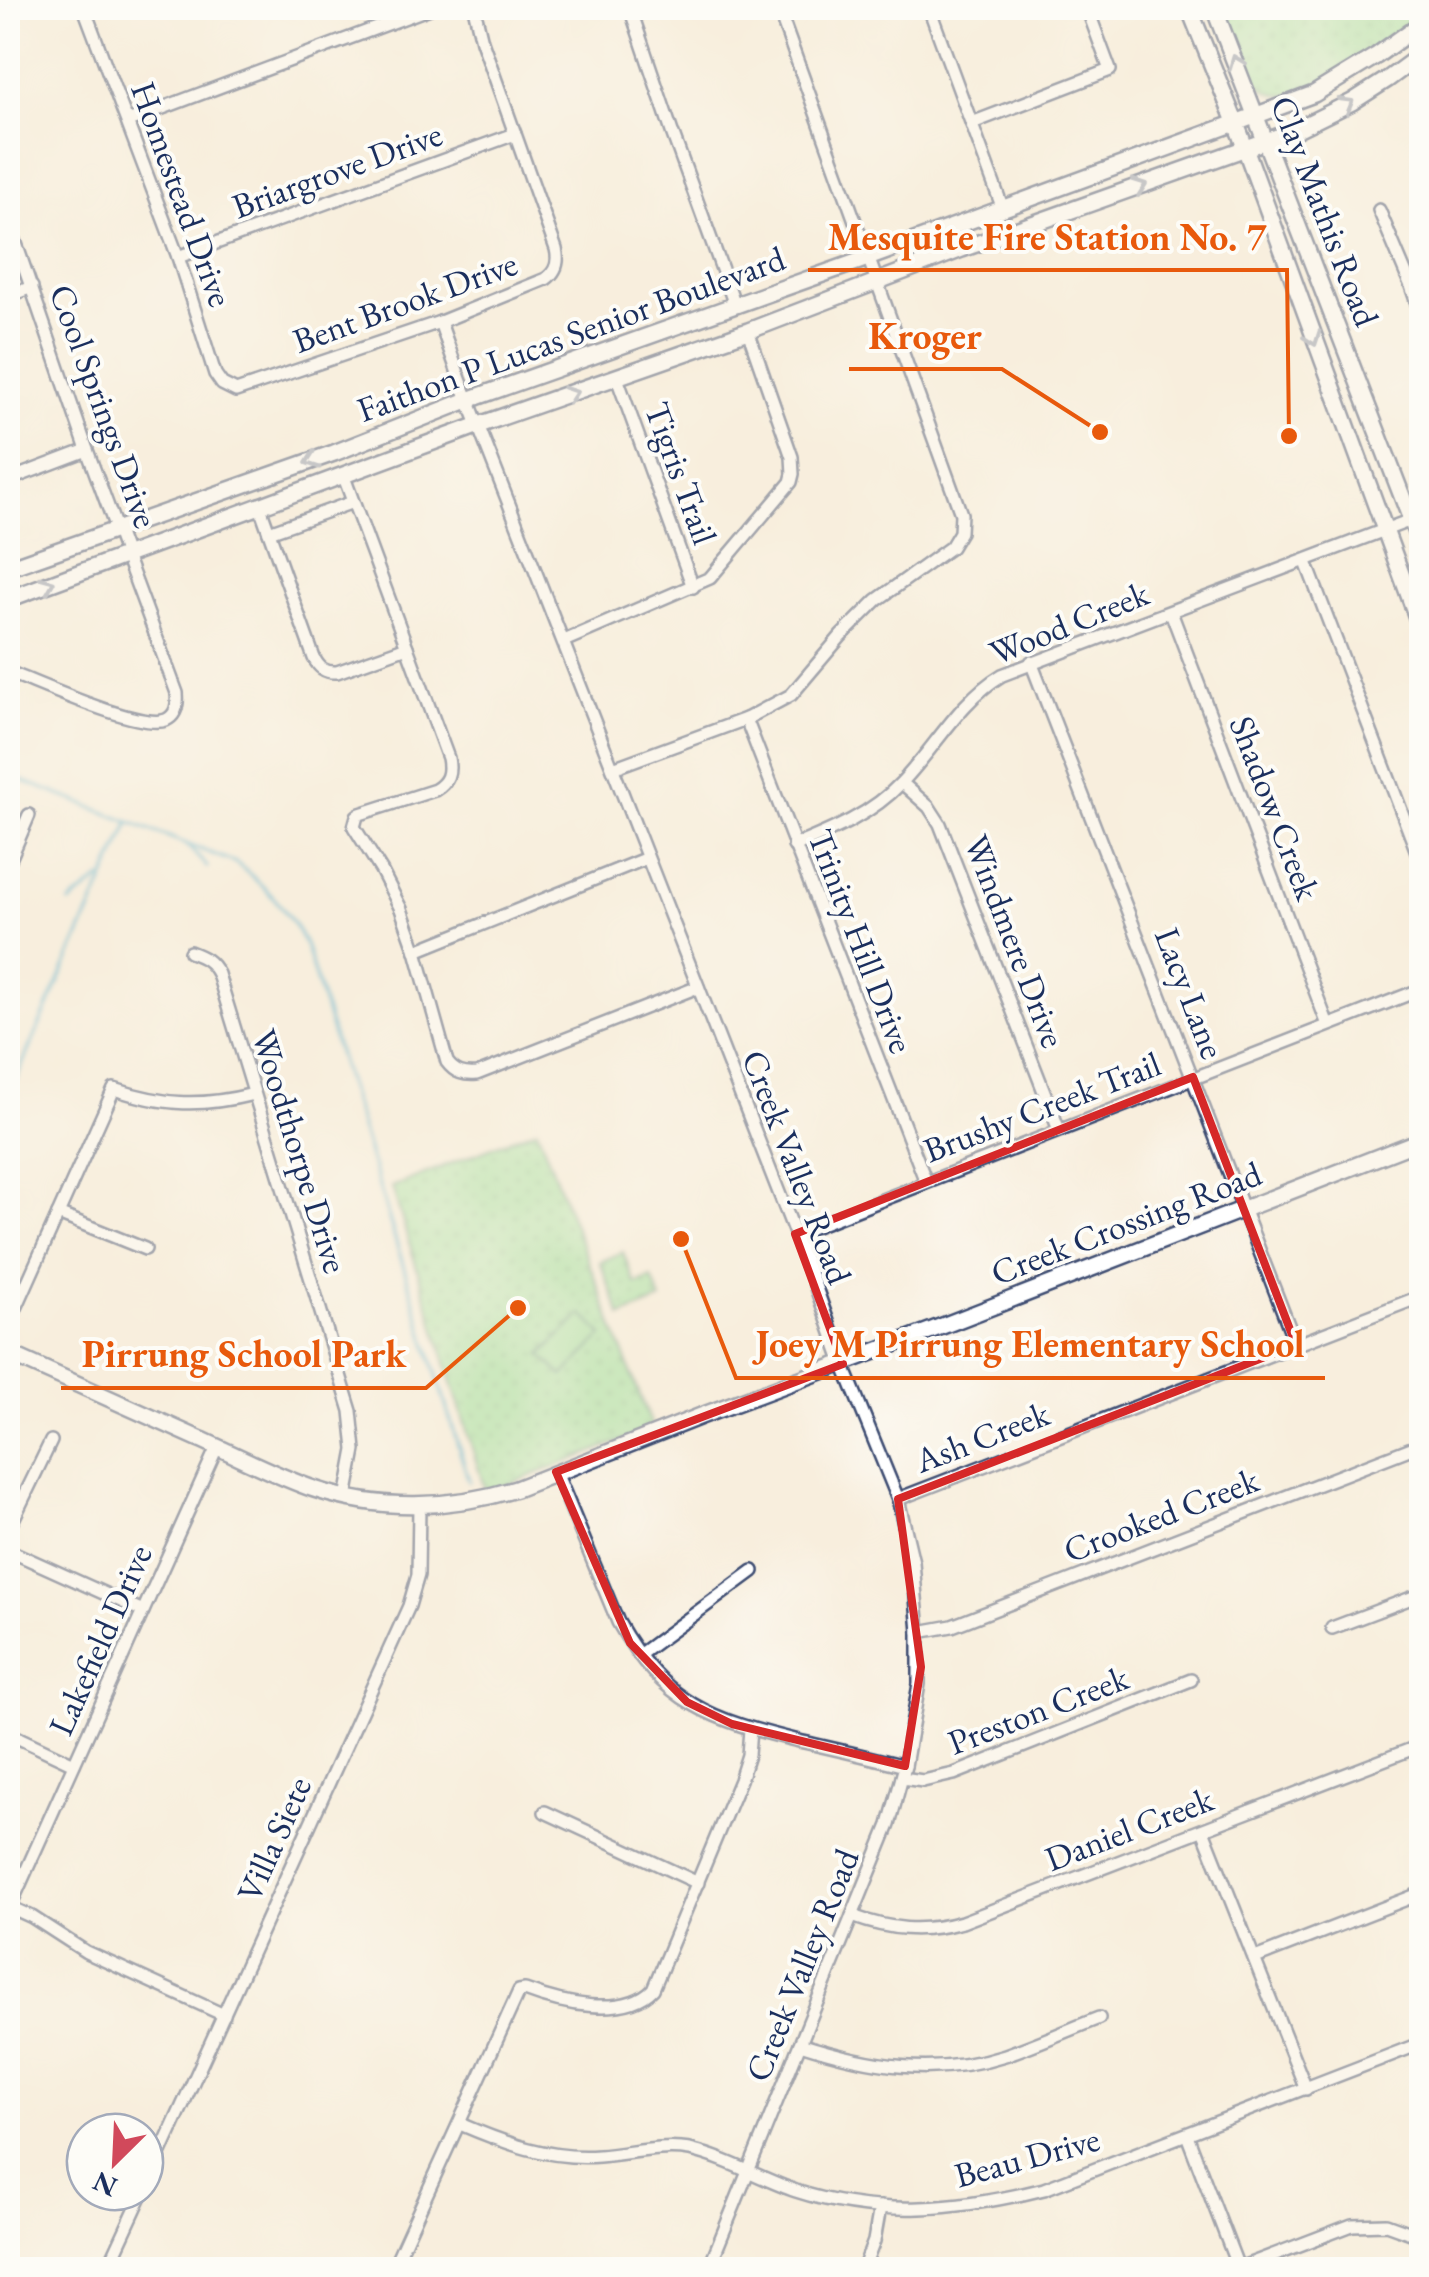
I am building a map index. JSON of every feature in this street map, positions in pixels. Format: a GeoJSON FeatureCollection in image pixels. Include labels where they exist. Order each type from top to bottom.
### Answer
{"type":"FeatureCollection","features":[{"type":"Feature","properties":{"kind":"street","name":"Homestead Drive"},"geometry":{"type":"LineString","coordinates":[[84,8],[178,257],[215,374],[222,384],[236,391]]}},
{"type":"Feature","properties":{"kind":"street"},"geometry":{"type":"LineString","coordinates":[[128,121],[430,8]]}},
{"type":"Feature","properties":{"kind":"street","name":"Bent Brook Drive"},"geometry":{"type":"LineString","coordinates":[[236,391],[440,322],[546,279],[557,265],[556,249],[482,41],[474,8]]}},
{"type":"Feature","properties":{"kind":"street"},"geometry":{"type":"LineString","coordinates":[[630,8],[734,306]]}},
{"type":"Feature","properties":{"kind":"street"},"geometry":{"type":"LineString","coordinates":[[613,768],[746,718],[791,694],[877,600],[951,546],[960,532],[961,514],[778,8]]}},
{"type":"Feature","properties":{"kind":"street"},"geometry":{"type":"LineString","coordinates":[[929,8],[1003,209]]}},
{"type":"Feature","properties":{"kind":"street"},"geometry":{"type":"LineString","coordinates":[[972,123],[1110,70],[1087,8]]}},
{"type":"Feature","properties":{"kind":"street","name":"Clay Mathis Road"},"geometry":{"type":"LineString","coordinates":[[1189,8],[1245,148],[1422,631]]}},
{"type":"Feature","properties":{"kind":"street","name":"Clay Mathis Road"},"geometry":{"type":"LineString","coordinates":[[1214,8],[1422,548]]}},
{"type":"Feature","properties":{"kind":"street","name":"Faithon P Lucas Senior Boulevard"},"geometry":{"type":"LineString","coordinates":[[8,568],[334,453],[468,400],[1314,94],[1420,28]]}},
{"type":"Feature","properties":{"kind":"street","name":"Faithon P Lucas Senior Boulevard"},"geometry":{"type":"LineString","coordinates":[[8,599],[1291,132],[1352,102],[1422,54]]}},
{"type":"Feature","properties":{"kind":"street","name":"Briargrove Drive"},"geometry":{"type":"LineString","coordinates":[[178,257],[515,134]]}},
{"type":"Feature","properties":{"kind":"street"},"geometry":{"type":"LineString","coordinates":[[1040,195],[1049,218]]}},
{"type":"Feature","properties":{"kind":"street"},"geometry":{"type":"LineString","coordinates":[[1380,210],[1422,317]]}},
{"type":"Feature","properties":{"kind":"street","name":"Cool Springs Drive"},"geometry":{"type":"LineString","coordinates":[[8,220],[87,450],[178,693],[178,704],[172,716],[155,722],[129,718],[8,672]]}},
{"type":"Feature","properties":{"kind":"street"},"geometry":{"type":"LineString","coordinates":[[1297,295],[1322,286]]}},
{"type":"Feature","properties":{"kind":"street"},"geometry":{"type":"LineString","coordinates":[[8,296],[32,287]]}},
{"type":"Feature","properties":{"kind":"street","name":"Creek Valley Road"},"geometry":{"type":"LineString","coordinates":[[440,322],[898,1499],[912,1562],[920,1632],[919,1684],[904,1772],[889,1824],[708,2270]]}},
{"type":"Feature","properties":{"kind":"street"},"geometry":{"type":"LineString","coordinates":[[564,641],[704,582],[784,492],[793,474],[792,456],[748,331]]}},
{"type":"Feature","properties":{"kind":"street","name":"Tigris Trail"},"geometry":{"type":"LineString","coordinates":[[617,378],[693,587]]}},
{"type":"Feature","properties":{"kind":"street"},"geometry":{"type":"LineString","coordinates":[[1336,400],[1361,390]]}},
{"type":"Feature","properties":{"kind":"street"},"geometry":{"type":"LineString","coordinates":[[8,480],[87,450]]}},
{"type":"Feature","properties":{"kind":"street"},"geometry":{"type":"LineString","coordinates":[[344,476],[448,758],[449,775],[434,790],[360,814],[354,828],[394,894],[451,1068],[462,1074],[477,1074],[698,987]]}},
{"type":"Feature","properties":{"kind":"street"},"geometry":{"type":"LineString","coordinates":[[269,532],[353,502]]}},
{"type":"Feature","properties":{"kind":"street"},"geometry":{"type":"LineString","coordinates":[[260,507],[320,668],[337,672],[407,647]]}},
{"type":"Feature","properties":{"kind":"street","name":"Wood Creek"},"geometry":{"type":"LineString","coordinates":[[794,846],[874,807],[902,783],[964,706],[1002,675],[1411,520]]}},
{"type":"Feature","properties":{"kind":"street"},"geometry":{"type":"LineString","coordinates":[[1306,562],[1422,865]]}},
{"type":"Feature","properties":{"kind":"street","name":"Shadow Creek"},"geometry":{"type":"LineString","coordinates":[[1171,612],[1328,1024]]}},
{"type":"Feature","properties":{"kind":"street","name":"Lacy Lane"},"geometry":{"type":"LineString","coordinates":[[1031,662],[1296,1345]]}},
{"type":"Feature","properties":{"kind":"street","name":"Trinity Hill Drive"},"geometry":{"type":"LineString","coordinates":[[746,718],[926,1182]]}},
{"type":"Feature","properties":{"kind":"street","name":"Windmere Drive"},"geometry":{"type":"LineString","coordinates":[[902,783],[929,807],[940,824],[1059,1130]]}},
{"type":"Feature","properties":{"kind":"street"},"geometry":{"type":"LineString","coordinates":[[8,864],[29,815]]}},
{"type":"Feature","properties":{"kind":"street"},"geometry":{"type":"LineString","coordinates":[[416,952],[647,858]]}},
{"type":"Feature","properties":{"kind":"street","name":"Woodthorpe Drive"},"geometry":{"type":"LineString","coordinates":[[190,952],[206,958],[218,974],[351,1411],[356,1450],[346,1498]]}},
{"type":"Feature","properties":{"kind":"street","name":"Brushy Creek Trail"},"geometry":{"type":"LineString","coordinates":[[795,1234],[1422,989]]}},
{"type":"Feature","properties":{"kind":"street"},"geometry":{"type":"LineString","coordinates":[[8,1326],[114,1089],[181,1104],[212,1103],[254,1094]]}},
{"type":"Feature","properties":{"kind":"street","name":"Creek Crossing Road"},"geometry":{"type":"LineString","coordinates":[[8,1353],[311,1488],[376,1503],[451,1504],[492,1496],[1422,1140]]}},
{"type":"Feature","properties":{"kind":"street"},"geometry":{"type":"LineString","coordinates":[[58,1214],[144,1249]]}},
{"type":"Feature","properties":{"kind":"street","name":"Ash Creek"},"geometry":{"type":"LineString","coordinates":[[898,1499],[1422,1296]]}},
{"type":"Feature","properties":{"kind":"street"},"geometry":{"type":"LineString","coordinates":[[8,1530],[51,1441]]}},
{"type":"Feature","properties":{"kind":"street","name":"Crooked Creek"},"geometry":{"type":"LineString","coordinates":[[920,1632],[952,1626],[1422,1444]]}},
{"type":"Feature","properties":{"kind":"street","name":"Lakefield Drive"},"geometry":{"type":"LineString","coordinates":[[8,1908],[217,1447]]}},
{"type":"Feature","properties":{"kind":"street","name":"Preston Creek"},"geometry":{"type":"LineString","coordinates":[[556,1472],[618,1622],[638,1655],[688,1702],[750,1729],[904,1772],[923,1781],[954,1774],[1191,1680]]}},
{"type":"Feature","properties":{"kind":"street","name":"Villa Siete"},"geometry":{"type":"LineString","coordinates":[[165,2144],[409,1606],[418,1575],[419,1506]]}},
{"type":"Feature","properties":{"kind":"street"},"geometry":{"type":"LineString","coordinates":[[8,1550],[143,1611]]}},
{"type":"Feature","properties":{"kind":"street"},"geometry":{"type":"LineString","coordinates":[[638,1655],[753,1572]]}},
{"type":"Feature","properties":{"kind":"street"},"geometry":{"type":"LineString","coordinates":[[1332,1628],[1422,1594]]}},
{"type":"Feature","properties":{"kind":"street"},"geometry":{"type":"LineString","coordinates":[[408,2270],[393,2266],[519,1991],[569,2005],[605,2006],[645,1997],[657,1982],[744,1768],[750,1729]]}},
{"type":"Feature","properties":{"kind":"street"},"geometry":{"type":"LineString","coordinates":[[8,1734],[74,1764]]}},
{"type":"Feature","properties":{"kind":"street","name":"Daniel Creek"},"geometry":{"type":"LineString","coordinates":[[852,1916],[895,1929],[948,1926],[1422,1745]]}},
{"type":"Feature","properties":{"kind":"street"},"geometry":{"type":"LineString","coordinates":[[545,1812],[698,1883]]}},
{"type":"Feature","properties":{"kind":"street"},"geometry":{"type":"LineString","coordinates":[[1204,1830],[1306,2089]]}},
{"type":"Feature","properties":{"kind":"street"},"geometry":{"type":"LineString","coordinates":[[1255,1958],[1422,1894]]}},
{"type":"Feature","properties":{"kind":"street"},"geometry":{"type":"LineString","coordinates":[[8,1908],[32,1918],[86,1952],[224,2015]]}},
{"type":"Feature","properties":{"kind":"street"},"geometry":{"type":"LineString","coordinates":[[800,2044],[874,2064],[947,2067],[1003,2056],[1099,2018]]}},
{"type":"Feature","properties":{"kind":"street","name":"Beau Drive"},"geometry":{"type":"LineString","coordinates":[[460,2124],[552,2154],[598,2156],[678,2149],[703,2154],[818,2197],[880,2207],[936,2209],[1010,2198],[1062,2183],[1422,2043]]}},
{"type":"Feature","properties":{"kind":"street"},"geometry":{"type":"LineString","coordinates":[[1187,2136],[1237,2269],[1352,2225],[1386,2224],[1422,2237]]}},
{"type":"Feature","properties":{"kind":"street"},"geometry":{"type":"LineString","coordinates":[[863,2270],[880,2207]]}},
{"type":"Feature","properties":{"kind":"street","name":"Villa Siete"},"geometry":{"type":"LineString","coordinates":[[107,2270],[134,2212]]}},
{"type":"Feature","properties":{"kind":"highlighted area"},"geometry":{"type":"Polygon","coordinates":[[[1193,1077],[1296,1345],[898,1499],[921,1667],[905,1766],[732,1724],[687,1702],[630,1643],[556,1472],[843,1364],[795,1234],[1193,1077]]]}},
{"type":"Feature","properties":{"kind":"green space"},"geometry":{"type":"Polygon","coordinates":[[[1221,8],[1422,11],[1378,48],[1296,96],[1279,95],[1254,80],[1237,53],[1221,8]]]}},
{"type":"Feature","properties":{"kind":"green space"},"geometry":{"type":"Polygon","coordinates":[[[537,1129],[653,1429],[486,1493],[392,1187],[537,1129]]]}},
{"type":"Feature","properties":{"kind":"green space"},"geometry":{"type":"Polygon","coordinates":[[[623,1252],[635,1284],[652,1278],[661,1300],[621,1316],[600,1262],[623,1252]]]}},
{"type":"Feature","properties":{"kind":"green space"},"geometry":{"type":"Polygon","coordinates":[[[582,1314],[603,1335],[563,1376],[541,1355],[582,1314]]]}},
{"type":"Feature","properties":{"kind":"waterway"},"geometry":{"type":"LineString","coordinates":[[8,775],[236,863],[267,890],[291,920],[305,944],[469,1481]]}},
{"type":"Feature","properties":{"kind":"waterway"},"geometry":{"type":"LineString","coordinates":[[8,1096],[130,822]]}},
{"type":"Feature","properties":{"kind":"waterway"},"geometry":{"type":"LineString","coordinates":[[187,845],[207,867]]}},
{"type":"Feature","properties":{"kind":"waterway"},"geometry":{"type":"LineString","coordinates":[[70,903],[102,878]]}},
{"type":"Feature","properties":{"kind":"place","name":"Kroger"},"geometry":{"type":"Point","coordinates":[1100,432]}},
{"type":"Feature","properties":{"kind":"place","name":"Mesquite Fire Station No. 7"},"geometry":{"type":"Point","coordinates":[1289,436]}},
{"type":"Feature","properties":{"kind":"place","name":"Joey M Pirrung Elementary School"},"geometry":{"type":"Point","coordinates":[681,1239]}},
{"type":"Feature","properties":{"kind":"place","name":"Pirrung School Park"},"geometry":{"type":"Point","coordinates":[518,1308]}}]}
